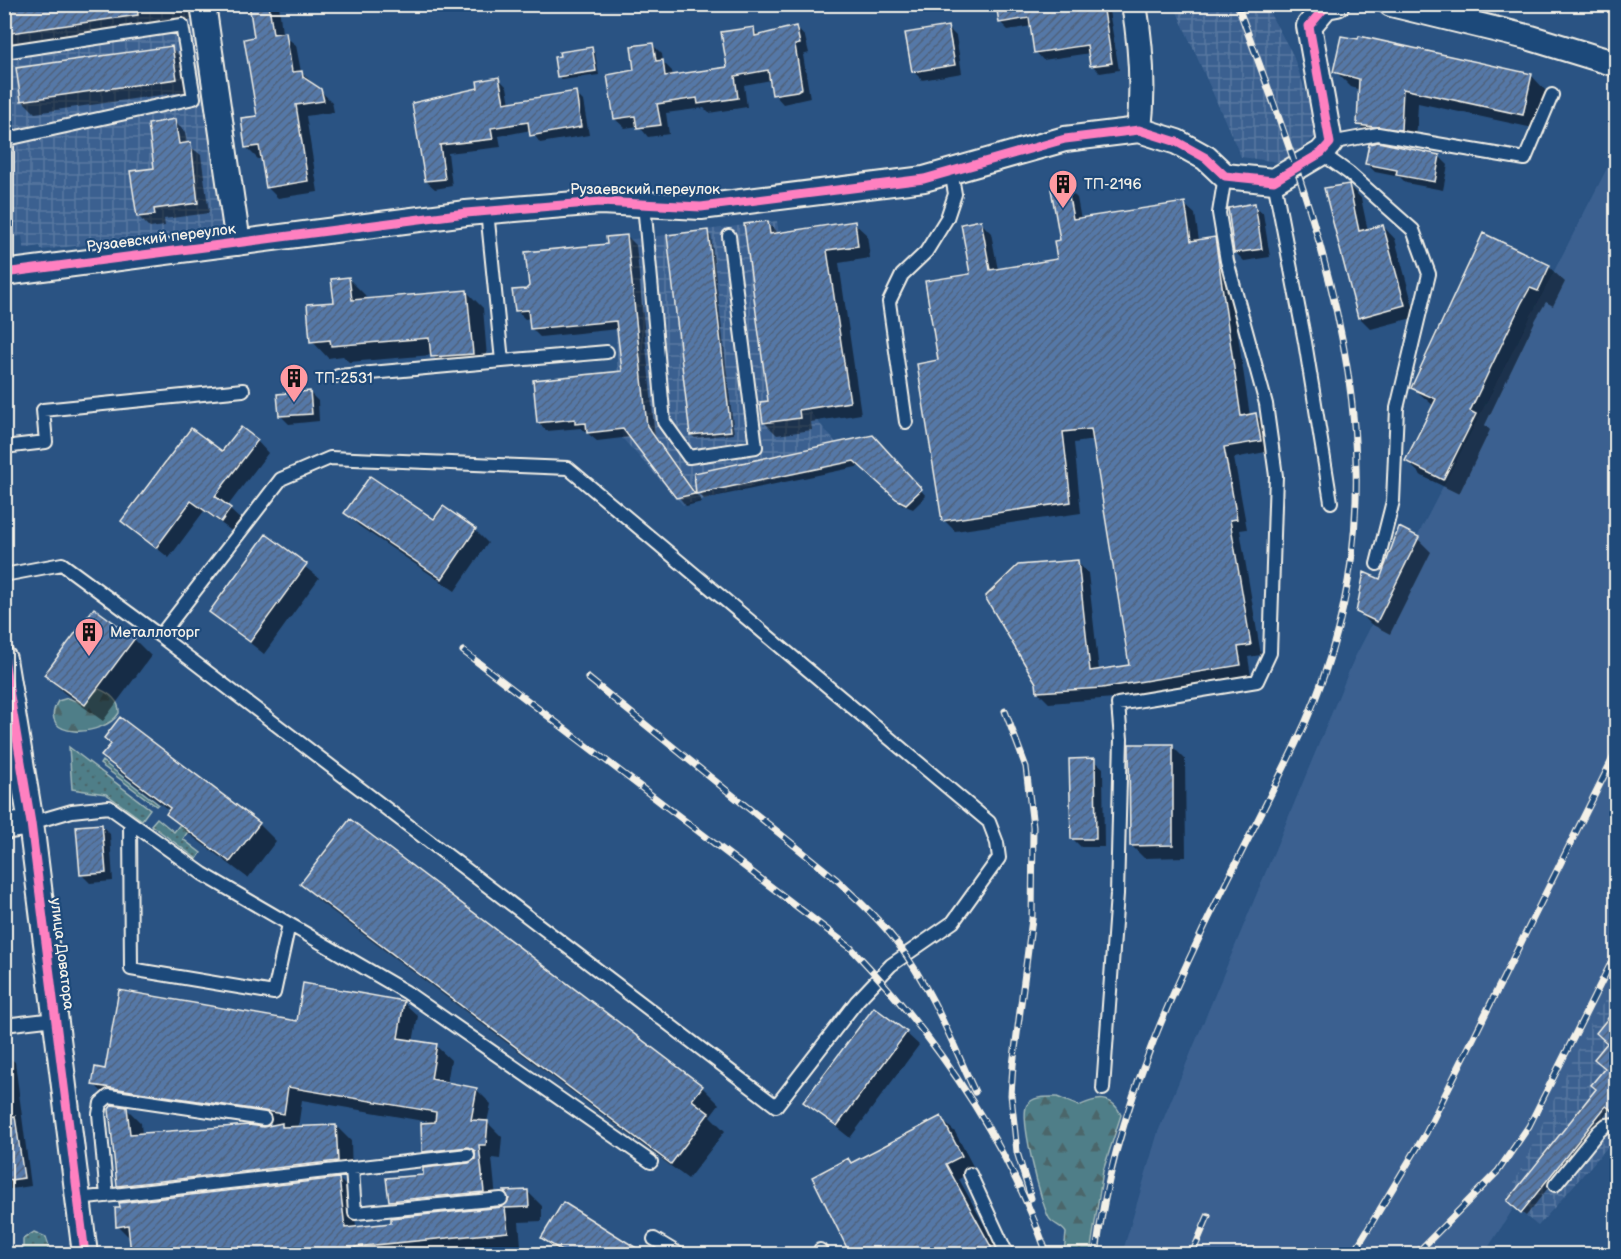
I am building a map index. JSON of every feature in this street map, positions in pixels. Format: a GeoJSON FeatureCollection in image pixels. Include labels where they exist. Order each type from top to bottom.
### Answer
{"type":"FeatureCollection","features":[{"type":"Feature","properties":{"kind":"street","name":"Рузаевский переулок"},"geometry":{"type":"LineString","coordinates":[[203,4],[238,243]]}},
{"type":"Feature","properties":{"kind":"street"},"geometry":{"type":"LineString","coordinates":[[1134,4],[1139,33],[1142,99],[1139,130]]}},
{"type":"Feature","properties":{"kind":"street"},"geometry":{"type":"LineString","coordinates":[[1225,176],[1274,181],[1326,148],[1309,26],[1326,6],[1337,4]]}},
{"type":"Feature","properties":{"kind":"street"},"geometry":{"type":"LineString","coordinates":[[1391,4],[1531,38],[1617,64]]}},
{"type":"Feature","properties":{"kind":"street","name":"Рузаевский переулок"},"geometry":{"type":"LineString","coordinates":[[6,273],[486,211],[600,202],[701,207],[924,179],[1065,139],[1139,130],[1177,142],[1206,158],[1225,176]]}},
{"type":"Feature","properties":{"kind":"street","name":"улица Доватора"},"geometry":{"type":"LineString","coordinates":[[4,659],[31,823],[84,1254]]}},
{"type":"Feature","properties":{"kind":"street"},"geometry":{"type":"LineString","coordinates":[[4,827],[31,823]]}},
{"type":"Feature","properties":{"kind":"lane"},"geometry":{"type":"LineString","coordinates":[[4,52],[182,25],[194,98],[6,135],[6,273]]}},
{"type":"Feature","properties":{"kind":"lane"},"geometry":{"type":"LineString","coordinates":[[1377,564],[1393,501],[1397,408],[1429,274],[1413,230],[1348,173],[1326,148],[1378,134],[1525,159],[1552,95]]}},
{"type":"Feature","properties":{"kind":"lane"},"geometry":{"type":"LineString","coordinates":[[906,422],[889,302],[902,274],[926,252],[947,218],[955,194],[951,171]]}},
{"type":"Feature","properties":{"kind":"lane"},"geometry":{"type":"LineString","coordinates":[[1103,1089],[1117,894],[1121,739],[1118,704],[1257,681],[1270,652],[1276,476],[1266,404],[1227,261],[1219,213],[1225,176]]}},
{"type":"Feature","properties":{"kind":"lane"},"geometry":{"type":"LineString","coordinates":[[1274,181],[1305,342],[1331,502]]}},
{"type":"Feature","properties":{"kind":"lane"},"geometry":{"type":"LineString","coordinates":[[644,204],[664,422],[689,457],[756,447],[729,236]]}},
{"type":"Feature","properties":{"kind":"lane"},"geometry":{"type":"LineString","coordinates":[[486,211],[502,361]]}},
{"type":"Feature","properties":{"kind":"lane"},"geometry":{"type":"LineString","coordinates":[[338,376],[607,352]]}},
{"type":"Feature","properties":{"kind":"lane"},"geometry":{"type":"LineString","coordinates":[[4,447],[46,442],[43,410],[243,390]]}},
{"type":"Feature","properties":{"kind":"lane"},"geometry":{"type":"LineString","coordinates":[[4,575],[62,564],[160,636],[776,1106],[857,1001],[891,965],[953,922],[999,858],[997,843],[989,822],[568,468],[330,458],[281,479],[160,636]]}},
{"type":"Feature","properties":{"kind":"lane"},"geometry":{"type":"LineString","coordinates":[[31,823],[72,812],[109,807],[203,874],[406,992],[651,1162]]}},
{"type":"Feature","properties":{"kind":"lane"},"geometry":{"type":"LineString","coordinates":[[130,822],[131,969],[274,993],[289,924]]}},
{"type":"Feature","properties":{"kind":"lane"},"geometry":{"type":"LineString","coordinates":[[4,1025],[55,1019]]}},
{"type":"Feature","properties":{"kind":"lane"},"geometry":{"type":"LineString","coordinates":[[107,1196],[99,1114],[101,1103],[109,1096],[264,1119]]}},
{"type":"Feature","properties":{"kind":"lane"},"geometry":{"type":"LineString","coordinates":[[1555,1185],[1598,1132],[1606,1125],[1617,1124]]}},
{"type":"Feature","properties":{"kind":"lane"},"geometry":{"type":"LineString","coordinates":[[78,1199],[468,1155]]}},
{"type":"Feature","properties":{"kind":"lane"},"geometry":{"type":"LineString","coordinates":[[351,1168],[355,1214],[501,1199]]}},
{"type":"Feature","properties":{"kind":"lane"},"geometry":{"type":"LineString","coordinates":[[970,1174],[1007,1254]]}},
{"type":"Feature","properties":{"kind":"lane"},"geometry":{"type":"LineString","coordinates":[[654,1239],[679,1254]]}},
{"type":"Feature","properties":{"kind":"shaded area"},"geometry":{"type":"Polygon","coordinates":[[[4,5],[190,5],[227,228],[41,250],[40,246],[24,249],[22,236],[5,238],[4,5]]]}},
{"type":"Feature","properties":{"kind":"shaded area"},"geometry":{"type":"Polygon","coordinates":[[[1174,5],[1265,5],[1292,53],[1320,132],[1287,163],[1241,157],[1174,5]]]}},
{"type":"Feature","properties":{"kind":"shaded area"},"geometry":{"type":"Polygon","coordinates":[[[1616,151],[1616,1093],[1552,1149],[1484,1254],[1122,1254],[1158,1132],[1354,659],[1616,151]]]}},
{"type":"Feature","properties":{"kind":"shaded area"},"geometry":{"type":"Polygon","coordinates":[[[777,221],[803,404],[850,459],[683,505],[622,438],[610,242],[777,221]]]}},
{"type":"Feature","properties":{"kind":"shaded area"},"geometry":{"type":"Polygon","coordinates":[[[1616,987],[1616,1142],[1612,1142],[1538,1226],[1506,1200],[1595,1014],[1616,987]]]}},
{"type":"Feature","properties":{"kind":"green space"},"geometry":{"type":"Polygon","coordinates":[[[99,689],[110,695],[118,705],[119,713],[111,721],[100,727],[74,731],[63,729],[56,723],[53,714],[58,701],[68,698],[81,703],[99,689]]]}},
{"type":"Feature","properties":{"kind":"green space"},"geometry":{"type":"Polygon","coordinates":[[[69,747],[150,809],[142,820],[106,794],[72,789],[69,747]]]}},
{"type":"Feature","properties":{"kind":"green space"},"geometry":{"type":"Polygon","coordinates":[[[102,761],[158,804],[156,806],[100,764],[102,761]]]}},
{"type":"Feature","properties":{"kind":"green space"},"geometry":{"type":"Polygon","coordinates":[[[157,818],[174,832],[181,823],[189,830],[183,839],[201,853],[197,859],[151,825],[157,818]]]}},
{"type":"Feature","properties":{"kind":"green space"},"geometry":{"type":"Polygon","coordinates":[[[1057,1097],[1079,1106],[1091,1101],[1108,1101],[1117,1108],[1121,1115],[1103,1171],[1090,1254],[1064,1254],[1066,1233],[1049,1218],[1045,1210],[1028,1142],[1025,1113],[1027,1105],[1036,1099],[1057,1097]]]}},
{"type":"Feature","properties":{"kind":"green space"},"geometry":{"type":"Polygon","coordinates":[[[34,1232],[46,1237],[49,1246],[46,1254],[23,1253],[23,1239],[34,1232]]]}},
{"type":"Feature","properties":{"kind":"building"},"geometry":{"type":"Polygon","coordinates":[[[4,4],[137,4],[138,15],[4,34],[4,4]]]}},
{"type":"Feature","properties":{"kind":"building"},"geometry":{"type":"Polygon","coordinates":[[[249,4],[269,4],[273,34],[286,32],[292,72],[302,71],[303,77],[321,89],[324,101],[296,105],[308,181],[266,188],[259,146],[245,148],[241,118],[257,116],[244,39],[254,37],[249,4]]]}},
{"type":"Feature","properties":{"kind":"building"},"geometry":{"type":"Polygon","coordinates":[[[996,4],[1103,4],[1112,63],[1090,66],[1087,45],[1034,53],[1029,18],[999,23],[996,4]]]}},
{"type":"Feature","properties":{"kind":"building"},"geometry":{"type":"Polygon","coordinates":[[[796,26],[800,44],[795,45],[802,88],[797,91],[772,95],[768,70],[735,76],[738,98],[698,104],[697,98],[657,104],[661,125],[637,128],[635,116],[614,119],[607,75],[634,70],[631,46],[653,43],[656,61],[663,60],[665,76],[727,67],[721,32],[754,27],[755,36],[796,26]]]}},
{"type":"Feature","properties":{"kind":"building"},"geometry":{"type":"Polygon","coordinates":[[[948,26],[955,65],[912,72],[905,33],[948,26]]]}},
{"type":"Feature","properties":{"kind":"building"},"geometry":{"type":"Polygon","coordinates":[[[1341,36],[1358,39],[1359,36],[1532,74],[1523,115],[1403,89],[1401,130],[1357,125],[1359,79],[1333,72],[1341,36]]]}},
{"type":"Feature","properties":{"kind":"building"},"geometry":{"type":"Polygon","coordinates":[[[172,46],[177,79],[21,101],[16,68],[172,46]]]}},
{"type":"Feature","properties":{"kind":"building"},"geometry":{"type":"Polygon","coordinates":[[[592,47],[596,71],[557,77],[554,57],[560,56],[559,52],[592,47]]]}},
{"type":"Feature","properties":{"kind":"building"},"geometry":{"type":"Polygon","coordinates":[[[499,77],[504,103],[576,91],[581,127],[530,136],[528,122],[491,128],[493,139],[440,145],[445,179],[425,181],[412,103],[478,88],[477,81],[499,77]]]}},
{"type":"Feature","properties":{"kind":"building"},"geometry":{"type":"Polygon","coordinates":[[[175,119],[179,144],[191,142],[198,203],[154,209],[155,215],[137,217],[130,171],[154,168],[148,124],[175,119]]]}},
{"type":"Feature","properties":{"kind":"building"},"geometry":{"type":"Polygon","coordinates":[[[1378,142],[1440,155],[1435,182],[1396,175],[1397,170],[1365,164],[1369,144],[1378,142]]]}},
{"type":"Feature","properties":{"kind":"building"},"geometry":{"type":"Polygon","coordinates":[[[1349,184],[1359,231],[1383,225],[1405,305],[1358,318],[1324,188],[1349,184]]]}},
{"type":"Feature","properties":{"kind":"building"},"geometry":{"type":"Polygon","coordinates":[[[1067,186],[1073,219],[1185,202],[1191,241],[1215,237],[1241,416],[1256,413],[1261,441],[1224,447],[1237,519],[1230,520],[1251,645],[1238,647],[1241,665],[1102,688],[1037,692],[1036,683],[985,597],[1018,565],[1078,560],[1090,671],[1129,665],[1091,429],[1063,432],[1071,502],[942,521],[917,364],[938,360],[925,281],[970,274],[961,224],[981,220],[990,270],[1057,259],[1054,241],[1060,240],[1051,189],[1067,186]]]}},
{"type":"Feature","properties":{"kind":"building"},"geometry":{"type":"Polygon","coordinates":[[[1255,203],[1262,249],[1234,253],[1228,208],[1255,203]]]}},
{"type":"Feature","properties":{"kind":"building"},"geometry":{"type":"Polygon","coordinates":[[[768,221],[770,234],[855,221],[858,246],[827,250],[850,402],[799,410],[800,418],[763,423],[760,402],[768,401],[744,224],[768,221]]]}},
{"type":"Feature","properties":{"kind":"building"},"geometry":{"type":"Polygon","coordinates":[[[708,230],[731,431],[690,435],[667,235],[708,230]]]}},
{"type":"Feature","properties":{"kind":"building"},"geometry":{"type":"Polygon","coordinates":[[[1483,233],[1550,265],[1538,291],[1530,288],[1521,304],[1470,411],[1476,414],[1443,480],[1405,461],[1436,399],[1411,388],[1483,233]]]}},
{"type":"Feature","properties":{"kind":"building"},"geometry":{"type":"Polygon","coordinates":[[[627,235],[647,426],[695,494],[676,498],[623,429],[587,433],[586,423],[575,424],[575,419],[537,423],[533,380],[622,371],[616,321],[530,329],[528,310],[515,311],[512,290],[526,289],[529,286],[525,252],[607,244],[606,237],[627,235]]]}},
{"type":"Feature","properties":{"kind":"building"},"geometry":{"type":"Polygon","coordinates":[[[349,277],[352,300],[467,290],[473,354],[431,357],[429,338],[331,346],[330,340],[310,342],[307,304],[334,302],[331,279],[349,277]]]}},
{"type":"Feature","properties":{"kind":"building","name":"ТП-2531"},"geometry":{"type":"Polygon","coordinates":[[[310,391],[312,414],[279,416],[277,394],[310,391]]]}},
{"type":"Feature","properties":{"kind":"building"},"geometry":{"type":"Polygon","coordinates":[[[241,427],[258,440],[215,496],[231,508],[221,522],[191,501],[156,548],[121,521],[191,428],[222,451],[241,427]]]}},
{"type":"Feature","properties":{"kind":"building"},"geometry":{"type":"Polygon","coordinates":[[[873,435],[922,489],[906,504],[896,499],[854,461],[696,494],[694,473],[873,435]]]}},
{"type":"Feature","properties":{"kind":"building"},"geometry":{"type":"Polygon","coordinates":[[[370,476],[434,519],[443,506],[476,529],[442,579],[344,513],[370,476]]]}},
{"type":"Feature","properties":{"kind":"building"},"geometry":{"type":"Polygon","coordinates":[[[1399,527],[1419,537],[1377,622],[1356,612],[1364,572],[1380,579],[1399,527]]]}},
{"type":"Feature","properties":{"kind":"building"},"geometry":{"type":"Polygon","coordinates":[[[266,534],[307,564],[250,642],[209,612],[266,534]]]}},
{"type":"Feature","properties":{"kind":"building","name":"Металлоторг"},"geometry":{"type":"Polygon","coordinates":[[[94,608],[135,638],[85,705],[44,675],[94,608]]]}},
{"type":"Feature","properties":{"kind":"building"},"geometry":{"type":"Polygon","coordinates":[[[120,717],[260,823],[230,862],[166,814],[170,808],[101,756],[111,744],[104,738],[120,717]]]}},
{"type":"Feature","properties":{"kind":"building"},"geometry":{"type":"Polygon","coordinates":[[[1129,744],[1173,744],[1173,845],[1130,846],[1129,744]]]}},
{"type":"Feature","properties":{"kind":"building"},"geometry":{"type":"Polygon","coordinates":[[[1095,758],[1096,839],[1071,839],[1069,759],[1095,758]]]}},
{"type":"Feature","properties":{"kind":"building"},"geometry":{"type":"Polygon","coordinates":[[[350,819],[703,1086],[692,1100],[709,1113],[671,1164],[300,884],[350,819]]]}},
{"type":"Feature","properties":{"kind":"building"},"geometry":{"type":"Polygon","coordinates":[[[102,824],[106,873],[80,875],[76,826],[102,824]]]}},
{"type":"Feature","properties":{"kind":"building"},"geometry":{"type":"Polygon","coordinates":[[[303,983],[404,1001],[398,1038],[437,1044],[431,1079],[477,1088],[471,1120],[488,1121],[486,1145],[479,1145],[484,1192],[389,1201],[386,1178],[423,1175],[423,1168],[469,1163],[475,1159],[475,1151],[468,1147],[422,1152],[421,1123],[435,1122],[436,1112],[288,1087],[284,1114],[92,1085],[95,1067],[105,1069],[119,990],[297,1021],[303,983]]]}},
{"type":"Feature","properties":{"kind":"building"},"geometry":{"type":"Polygon","coordinates":[[[874,1007],[907,1032],[837,1126],[803,1102],[874,1007]]]}},
{"type":"Feature","properties":{"kind":"building"},"geometry":{"type":"Polygon","coordinates":[[[1617,1007],[1617,1114],[1606,1106],[1521,1213],[1507,1201],[1596,1089],[1591,1085],[1605,1068],[1594,1059],[1607,1043],[1596,1033],[1617,1007]]]}},
{"type":"Feature","properties":{"kind":"building"},"geometry":{"type":"Polygon","coordinates":[[[112,1105],[127,1107],[130,1134],[249,1125],[263,1127],[282,1123],[282,1127],[336,1125],[338,1161],[117,1186],[109,1109],[112,1105]]]}},
{"type":"Feature","properties":{"kind":"building"},"geometry":{"type":"Polygon","coordinates":[[[15,1116],[24,1178],[4,1181],[4,1117],[15,1116]]]}},
{"type":"Feature","properties":{"kind":"building"},"geometry":{"type":"Polygon","coordinates":[[[941,1116],[962,1156],[946,1164],[995,1254],[850,1254],[812,1177],[848,1158],[851,1163],[941,1116]]]}},
{"type":"Feature","properties":{"kind":"building"},"geometry":{"type":"Polygon","coordinates":[[[339,1178],[345,1228],[391,1223],[391,1218],[502,1207],[509,1199],[504,1191],[528,1190],[529,1207],[505,1208],[508,1232],[355,1247],[356,1254],[131,1254],[128,1225],[116,1227],[115,1208],[120,1208],[119,1203],[339,1178]]]}},
{"type":"Feature","properties":{"kind":"building"},"geometry":{"type":"Polygon","coordinates":[[[563,1202],[646,1254],[567,1254],[541,1238],[563,1202]]]}},
{"type":"Feature","properties":{"kind":"railway"},"geometry":{"type":"LineString","coordinates":[[1096,1254],[1108,1186],[1125,1120],[1148,1055],[1203,930],[1295,745],[1332,650],[1352,556],[1356,463],[1348,372],[1329,280],[1303,188],[1237,4]]}},
{"type":"Feature","properties":{"kind":"railway"},"geometry":{"type":"LineString","coordinates":[[463,651],[851,948],[912,1017],[966,1091],[1011,1170],[1047,1254]]}},
{"type":"Feature","properties":{"kind":"railway"},"geometry":{"type":"LineString","coordinates":[[588,678],[837,880],[876,918],[898,944],[921,979],[975,1092]]}},
{"type":"Feature","properties":{"kind":"railway"},"geometry":{"type":"LineString","coordinates":[[1005,711],[1026,767],[1033,827],[1032,919],[1011,1095],[1017,1152],[1031,1198]]}},
{"type":"Feature","properties":{"kind":"railway"},"geometry":{"type":"LineString","coordinates":[[1353,1254],[1426,1133],[1616,752]]}},
{"type":"Feature","properties":{"kind":"railway"},"geometry":{"type":"LineString","coordinates":[[1416,1254],[1498,1171],[1529,1126],[1616,953]]}},
{"type":"Feature","properties":{"kind":"railway"},"geometry":{"type":"LineString","coordinates":[[1192,1254],[1208,1216]]}},
{"type":"Feature","properties":{"kind":"cycle path"},"geometry":{"type":"LineString","coordinates":[[4,273],[466,213],[600,202],[701,207],[924,179],[1065,139],[1139,130],[1177,142],[1206,158],[1225,176],[1274,181],[1321,153],[1330,143],[1309,26],[1326,6],[1337,4]]}},
{"type":"Feature","properties":{"kind":"cycle path"},"geometry":{"type":"LineString","coordinates":[[4,659],[31,823],[85,1254]]}},
{"type":"Feature","properties":{"kind":"place","name":"ТП-2196"},"geometry":{"type":"Point","coordinates":[1063,210]}},
{"type":"Feature","properties":{"kind":"place","name":"ТП-2531"},"geometry":{"type":"Point","coordinates":[294,404]}},
{"type":"Feature","properties":{"kind":"place","name":"Металлоторг"},"geometry":{"type":"Point","coordinates":[89,658]}}]}
